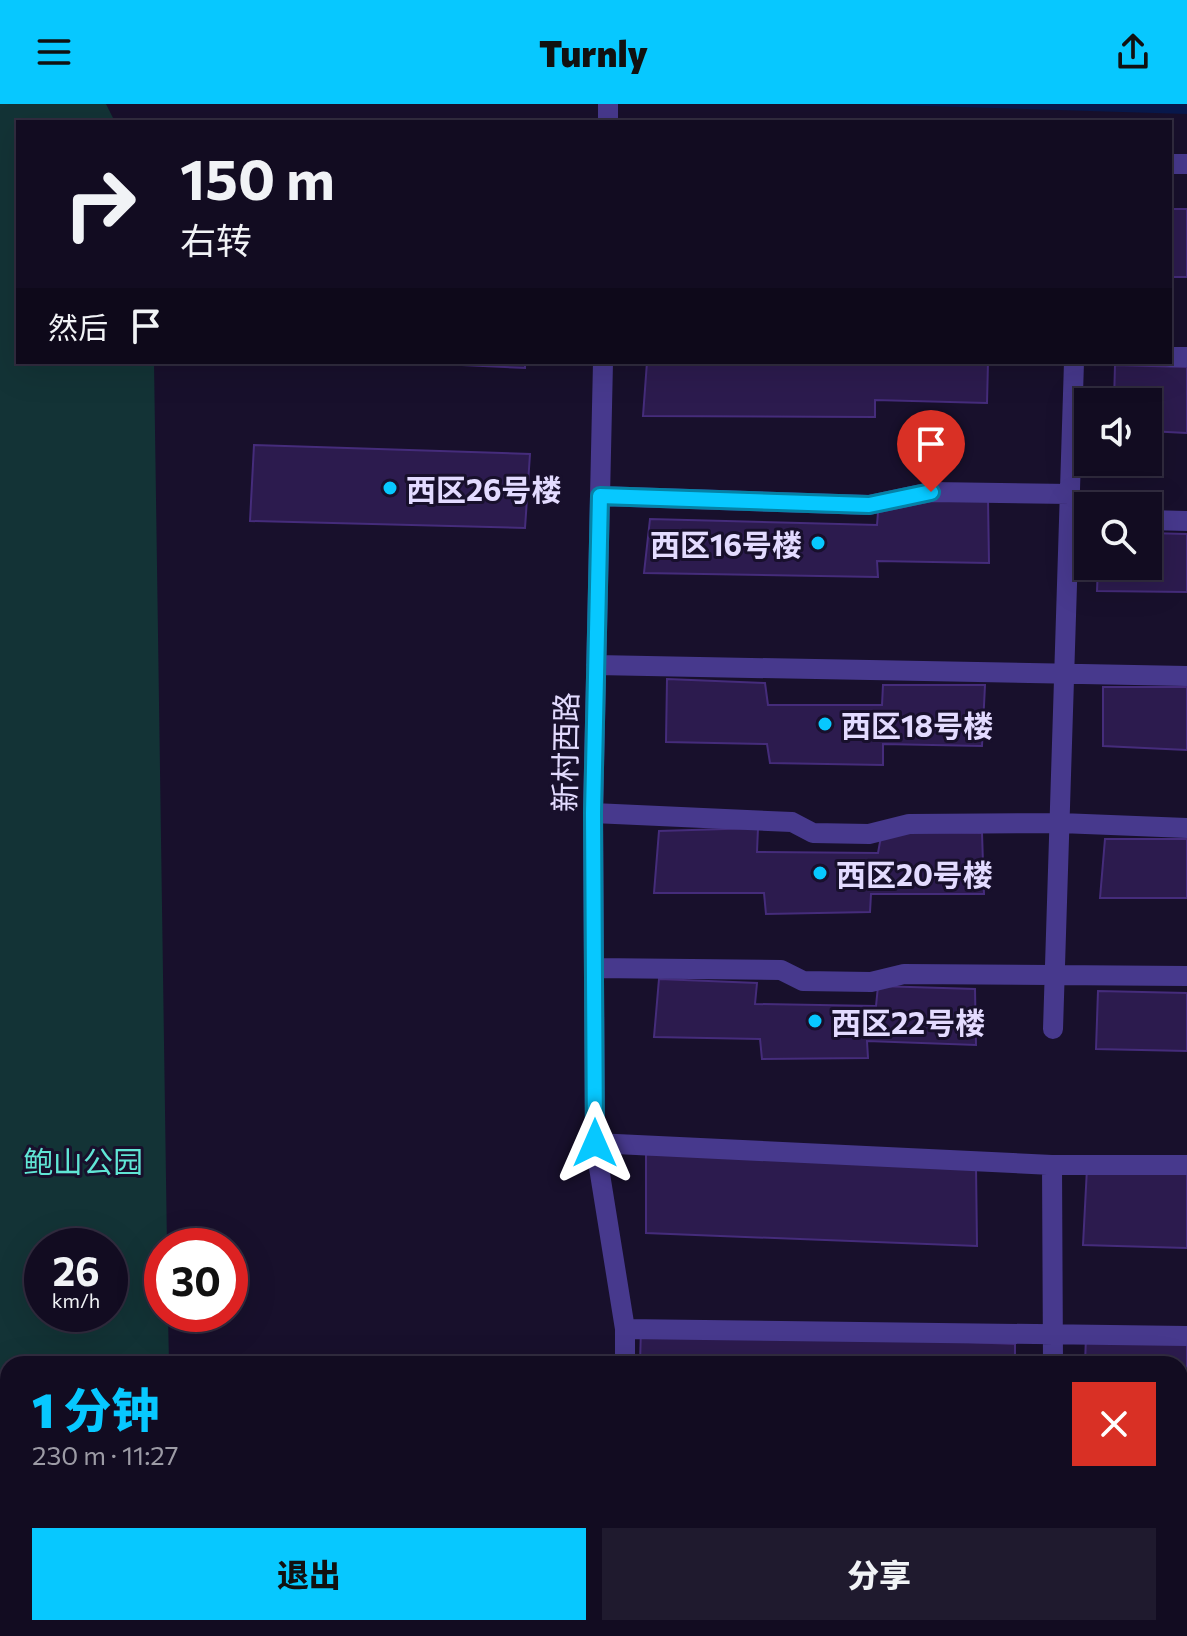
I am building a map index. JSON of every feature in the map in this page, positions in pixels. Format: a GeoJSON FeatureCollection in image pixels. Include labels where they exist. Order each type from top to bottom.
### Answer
{"type":"FeatureCollection","features":[{"type":"Feature","properties":{"kind":"street","name":"新村西路"},"geometry":{"type":"LineString","coordinates":[[603,364],[593,813],[595,1143],[625,1329],[625,1356]]}},
{"type":"Feature","properties":{"kind":"street"},"geometry":{"type":"LineString","coordinates":[[1074,364],[1070,494],[1074,505]]}},
{"type":"Feature","properties":{"kind":"street"},"geometry":{"type":"LineString","coordinates":[[600,496],[869,505],[931,492],[1070,494]]}},
{"type":"Feature","properties":{"kind":"street"},"geometry":{"type":"LineString","coordinates":[[1162,520],[1187,521]]}},
{"type":"Feature","properties":{"kind":"street"},"geometry":{"type":"LineString","coordinates":[[1053,1029],[1064,676],[1074,571]]}},
{"type":"Feature","properties":{"kind":"street"},"geometry":{"type":"LineString","coordinates":[[596,665],[1187,676]]}},
{"type":"Feature","properties":{"kind":"street"},"geometry":{"type":"LineString","coordinates":[[593,813],[792,822],[813,833],[869,834],[909,824],[1060,823],[1187,828]]}},
{"type":"Feature","properties":{"kind":"street"},"geometry":{"type":"LineString","coordinates":[[594,968],[781,970],[803,981],[871,982],[904,974],[1187,976]]}},
{"type":"Feature","properties":{"kind":"street"},"geometry":{"type":"LineString","coordinates":[[595,1143],[1052,1165],[1187,1165]]}},
{"type":"Feature","properties":{"kind":"street"},"geometry":{"type":"LineString","coordinates":[[1052,1165],[1053,1356]]}},
{"type":"Feature","properties":{"kind":"street"},"geometry":{"type":"LineString","coordinates":[[625,1329],[1187,1336]]}},
{"type":"Feature","properties":{"kind":"green space","name":"鲍山公园"},"geometry":{"type":"Polygon","coordinates":[[[0,104],[106,104],[114,120],[16,120],[16,364],[154,364],[167,1228],[144,1228],[144,1332],[168,1332],[169,1356],[0,1356],[0,104]]]}},
{"type":"Feature","properties":{"kind":"shaded area"},"geometry":{"type":"Polygon","coordinates":[[[859,104],[1187,104],[1187,114],[859,104]]]}},
{"type":"Feature","properties":{"kind":"building"},"geometry":{"type":"Polygon","coordinates":[[[1172,209],[1187,209],[1187,277],[1172,277],[1172,209]]]}},
{"type":"Feature","properties":{"kind":"building"},"geometry":{"type":"Polygon","coordinates":[[[440,364],[525,364],[525,368],[440,364]]]}},
{"type":"Feature","properties":{"kind":"building"},"geometry":{"type":"Polygon","coordinates":[[[647,364],[988,364],[987,403],[875,400],[875,417],[643,416],[647,364]]]}},
{"type":"Feature","properties":{"kind":"building"},"geometry":{"type":"Polygon","coordinates":[[[1115,365],[1187,367],[1187,433],[1162,432],[1162,388],[1114,388],[1115,365]]]}},
{"type":"Feature","properties":{"kind":"building","name":"西区26号楼"},"geometry":{"type":"Polygon","coordinates":[[[254,445],[530,454],[525,528],[250,521],[254,445]]]}},
{"type":"Feature","properties":{"kind":"building","name":"西区16号楼"},"geometry":{"type":"Polygon","coordinates":[[[988,499],[989,563],[877,561],[878,577],[644,573],[650,519],[877,525],[879,500],[988,499]]]}},
{"type":"Feature","properties":{"kind":"building"},"geometry":{"type":"Polygon","coordinates":[[[1162,533],[1187,534],[1187,592],[1097,591],[1097,580],[1162,580],[1162,533]]]}},
{"type":"Feature","properties":{"kind":"building","name":"西区18号楼"},"geometry":{"type":"Polygon","coordinates":[[[667,679],[765,683],[768,705],[882,705],[883,685],[985,685],[982,746],[883,744],[883,765],[770,763],[767,744],[666,742],[667,679]]]}},
{"type":"Feature","properties":{"kind":"building"},"geometry":{"type":"Polygon","coordinates":[[[1103,687],[1187,687],[1187,750],[1103,746],[1103,687]]]}},
{"type":"Feature","properties":{"kind":"building","name":"西区20号楼"},"geometry":{"type":"Polygon","coordinates":[[[758,828],[757,852],[878,853],[882,831],[982,833],[984,894],[871,894],[870,912],[766,914],[764,893],[654,893],[659,831],[758,828]]]}},
{"type":"Feature","properties":{"kind":"building"},"geometry":{"type":"Polygon","coordinates":[[[1105,839],[1187,839],[1187,898],[1100,898],[1105,839]]]}},
{"type":"Feature","properties":{"kind":"building","name":"西区22号楼"},"geometry":{"type":"Polygon","coordinates":[[[659,979],[757,983],[755,1004],[876,1006],[878,986],[975,989],[976,1045],[867,1041],[868,1058],[762,1059],[760,1039],[654,1037],[659,979]]]}},
{"type":"Feature","properties":{"kind":"building"},"geometry":{"type":"Polygon","coordinates":[[[1098,991],[1187,993],[1187,1051],[1096,1049],[1098,991]]]}},
{"type":"Feature","properties":{"kind":"building"},"geometry":{"type":"Polygon","coordinates":[[[646,1154],[976,1166],[977,1246],[646,1233],[646,1154]]]}},
{"type":"Feature","properties":{"kind":"building"},"geometry":{"type":"Polygon","coordinates":[[[1087,1168],[1187,1171],[1187,1248],[1083,1245],[1087,1168]]]}},
{"type":"Feature","properties":{"kind":"building"},"geometry":{"type":"Polygon","coordinates":[[[641,1328],[1015,1344],[1015,1356],[640,1356],[641,1328]]]}},
{"type":"Feature","properties":{"kind":"building"},"geometry":{"type":"Polygon","coordinates":[[[1086,1336],[1187,1339],[1187,1356],[1085,1356],[1086,1336]]]}},
{"type":"Feature","properties":{"kind":"place","name":"西区26号楼"},"geometry":{"type":"Point","coordinates":[390,488]}},
{"type":"Feature","properties":{"kind":"place","name":"西区16号楼"},"geometry":{"type":"Point","coordinates":[818,543]}},
{"type":"Feature","properties":{"kind":"place","name":"西区18号楼"},"geometry":{"type":"Point","coordinates":[825,724]}},
{"type":"Feature","properties":{"kind":"place","name":"西区20号楼"},"geometry":{"type":"Point","coordinates":[820,873]}},
{"type":"Feature","properties":{"kind":"place","name":"西区22号楼"},"geometry":{"type":"Point","coordinates":[815,1021]}},
{"type":"Feature","properties":{"kind":"route"},"geometry":{"type":"LineString","coordinates":[[595,1143],[593,813],[600,496],[869,505],[931,492]]}}]}
